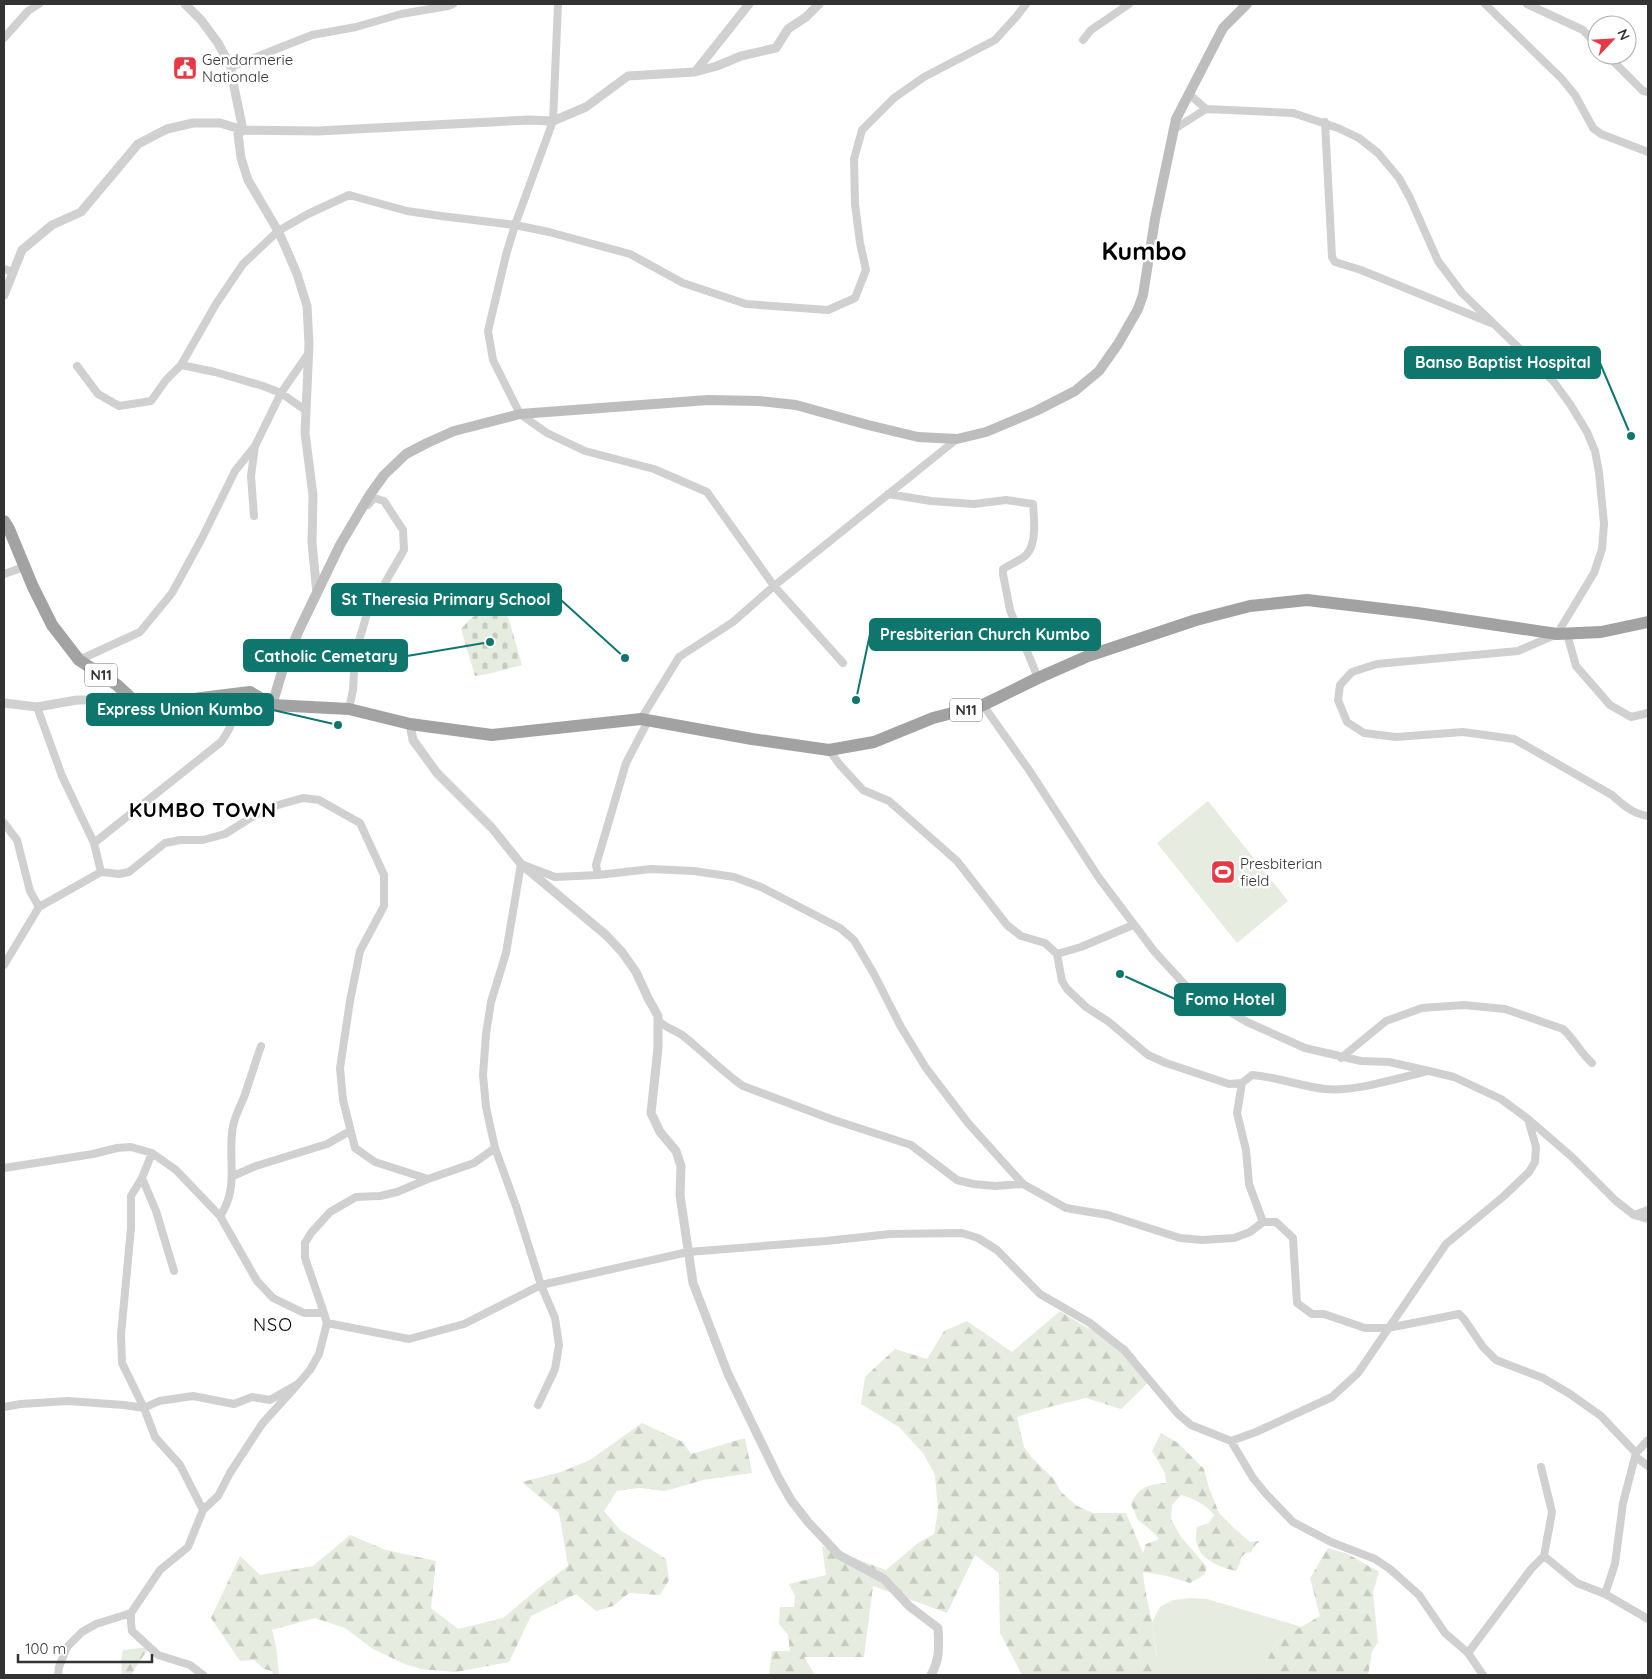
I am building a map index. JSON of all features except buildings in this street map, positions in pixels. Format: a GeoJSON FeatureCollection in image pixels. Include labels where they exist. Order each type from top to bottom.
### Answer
{"type":"FeatureCollection","features":[{"type":"Feature","properties":{"kind":"highway","name":"N11"},"geometry":{"type":"LineString","coordinates":[[4,522],[9,529],[24,567],[52,625],[79,660],[117,685],[133,700],[166,704],[250,692],[272,705],[349,709],[410,724],[492,735],[644,720],[829,750],[874,742],[932,718],[982,706],[1088,656],[1196,620],[1250,606],[1307,600],[1417,613],[1562,634],[1601,632],[1648,622]]}},
{"type":"Feature","properties":{"kind":"main road"},"geometry":{"type":"LineString","coordinates":[[272,705],[284,662],[340,545],[369,496],[384,475],[406,454],[454,431],[520,414],[708,400],[759,400],[796,405],[918,437],[957,439],[986,432],[1036,411],[1075,391],[1099,371],[1138,309],[1143,294],[1155,219],[1176,119],[1223,28],[1247,4]]}},
{"type":"Feature","properties":{"kind":"street"},"geometry":{"type":"LineString","coordinates":[[4,38],[28,11],[39,4]]}},
{"type":"Feature","properties":{"kind":"street"},"geometry":{"type":"LineString","coordinates":[[184,4],[201,20],[218,43],[231,67],[243,130]]}},
{"type":"Feature","properties":{"kind":"street"},"geometry":{"type":"LineString","coordinates":[[231,67],[312,35],[356,27],[401,14],[453,4]]}},
{"type":"Feature","properties":{"kind":"street"},"geometry":{"type":"LineString","coordinates":[[558,4],[553,121],[515,225],[488,331],[493,360],[520,414],[547,432],[585,451],[654,469],[707,492],[774,586],[843,663]]}},
{"type":"Feature","properties":{"kind":"street"},"geometry":{"type":"LineString","coordinates":[[695,72],[749,4]]}},
{"type":"Feature","properties":{"kind":"street"},"geometry":{"type":"LineString","coordinates":[[4,295],[8,271],[22,250],[52,224],[81,212],[138,144],[167,129],[193,123],[220,122],[243,130],[318,131],[529,120],[553,121],[586,107],[628,76],[695,72],[741,56],[776,48],[788,29],[806,17],[819,4]]}},
{"type":"Feature","properties":{"kind":"street"},"geometry":{"type":"LineString","coordinates":[[77,366],[98,394],[118,406],[151,401],[166,380],[181,365],[212,311],[243,264],[278,231],[308,214],[349,195],[407,211],[515,225],[549,232],[630,254],[683,283],[746,304],[828,310],[855,298],[866,270],[855,204],[854,159],[862,130],[894,98],[924,77],[995,40],[1016,18],[1026,4]]}},
{"type":"Feature","properties":{"kind":"street"},"geometry":{"type":"LineString","coordinates":[[1084,40],[1091,30],[1129,4]]}},
{"type":"Feature","properties":{"kind":"street"},"geometry":{"type":"LineString","coordinates":[[1484,4],[1562,78],[1575,95],[1593,128],[1601,134],[1648,152]]}},
{"type":"Feature","properties":{"kind":"street"},"geometry":{"type":"LineString","coordinates":[[1527,4],[1583,30],[1587,34]]}},
{"type":"Feature","properties":{"kind":"street"},"geometry":{"type":"LineString","coordinates":[[1617,65],[1643,91],[1648,92]]}},
{"type":"Feature","properties":{"kind":"street"},"geometry":{"type":"LineString","coordinates":[[1189,94],[1206,109]]}},
{"type":"Feature","properties":{"kind":"street"},"geometry":{"type":"LineString","coordinates":[[1173,130],[1206,109],[1293,113],[1325,122],[1360,138],[1378,152],[1399,178],[1410,198],[1438,262],[1462,293],[1554,382],[1587,432],[1595,451],[1600,472],[1604,524],[1602,549],[1594,573],[1562,634],[1518,651],[1377,664],[1352,672],[1340,685],[1338,700],[1348,722],[1364,733],[1396,738],[1463,732],[1514,739],[1612,795],[1624,806],[1638,814],[1648,816]]}},
{"type":"Feature","properties":{"kind":"street"},"geometry":{"type":"LineString","coordinates":[[1325,122],[1332,257],[1335,262],[1361,270],[1494,324]]}},
{"type":"Feature","properties":{"kind":"street"},"geometry":{"type":"LineString","coordinates":[[243,130],[238,134],[241,158],[248,180],[278,231],[297,274],[307,306],[308,354],[305,433],[313,495],[312,543],[317,594]]}},
{"type":"Feature","properties":{"kind":"street"},"geometry":{"type":"LineString","coordinates":[[79,660],[140,632],[172,593],[235,471],[255,446],[282,393],[308,354]]}},
{"type":"Feature","properties":{"kind":"street"},"geometry":{"type":"LineString","coordinates":[[181,365],[215,372],[282,393],[305,410]]}},
{"type":"Feature","properties":{"kind":"street"},"geometry":{"type":"LineString","coordinates":[[598,875],[596,865],[626,762],[644,720],[679,657],[733,622],[774,586],[957,439]]}},
{"type":"Feature","properties":{"kind":"street"},"geometry":{"type":"LineString","coordinates":[[254,516],[251,476],[255,446]]}},
{"type":"Feature","properties":{"kind":"street"},"geometry":{"type":"LineString","coordinates":[[888,494],[931,501],[974,504],[1006,500],[1033,504],[1035,525],[1032,544],[1027,554],[1003,568],[1003,574],[1010,610],[1038,678]]}},
{"type":"Feature","properties":{"kind":"street"},"geometry":{"type":"LineString","coordinates":[[349,709],[353,690],[355,654],[367,614],[404,550],[403,530],[384,501],[374,498],[358,515]]}},
{"type":"Feature","properties":{"kind":"street"},"geometry":{"type":"LineString","coordinates":[[4,574],[24,567]]}},
{"type":"Feature","properties":{"kind":"street"},"geometry":{"type":"LineString","coordinates":[[1562,634],[1576,666],[1610,705],[1631,717],[1648,713]]}},
{"type":"Feature","properties":{"kind":"street"},"geometry":{"type":"LineString","coordinates":[[94,843],[221,742],[232,726],[234,717],[232,694]]}},
{"type":"Feature","properties":{"kind":"street"},"geometry":{"type":"LineString","coordinates":[[4,704],[37,707],[77,700],[133,700]]}},
{"type":"Feature","properties":{"kind":"street"},"geometry":{"type":"LineString","coordinates":[[982,706],[1029,770],[1099,878],[1133,925],[1187,987],[1247,1022],[1305,1048],[1341,1058],[1389,1062],[1430,1071],[1474,1086],[1501,1100],[1528,1119],[1634,1215],[1647,1220]]}},
{"type":"Feature","properties":{"kind":"street"},"geometry":{"type":"LineString","coordinates":[[37,707],[62,776],[94,843],[101,872]]}},
{"type":"Feature","properties":{"kind":"street"},"geometry":{"type":"LineString","coordinates":[[410,724],[413,740],[437,773],[492,828],[521,864],[606,935],[622,952],[636,972],[658,1016],[658,1048],[652,1113],[660,1132],[676,1151],[681,1166],[680,1195],[693,1283],[728,1374],[778,1477],[791,1500],[808,1522],[839,1555],[884,1579],[909,1606],[938,1628],[939,1647],[937,1664],[931,1675]]}},
{"type":"Feature","properties":{"kind":"street"},"geometry":{"type":"LineString","coordinates":[[829,750],[863,790],[889,801],[957,861],[1001,920],[1020,936],[1046,942],[1057,954],[1062,981],[1066,989],[1148,1055],[1213,1080],[1229,1084],[1242,1083],[1252,1075],[1273,1077],[1324,1089],[1338,1089],[1386,1082],[1430,1071]]}},
{"type":"Feature","properties":{"kind":"street"},"geometry":{"type":"LineString","coordinates":[[4,965],[40,907],[101,872],[119,874],[129,872],[165,843],[180,840],[203,840],[224,834],[257,814],[278,805],[303,798],[319,800],[360,823],[384,875],[384,906],[360,951],[340,1068],[342,1100],[350,1131],[355,1148],[375,1162],[428,1179]]}},
{"type":"Feature","properties":{"kind":"street"},"geometry":{"type":"LineString","coordinates":[[4,823],[17,840],[30,891],[40,907]]}},
{"type":"Feature","properties":{"kind":"street"},"geometry":{"type":"LineString","coordinates":[[521,864],[555,877],[651,870],[694,871],[734,877],[761,887],[840,928],[854,940],[901,1027],[926,1068],[968,1123],[1023,1184],[1066,1208],[1108,1215],[1180,1238],[1202,1240],[1234,1238],[1250,1232],[1263,1222],[1276,1222],[1293,1238],[1297,1304],[1312,1314],[1324,1314],[1365,1328],[1388,1328],[1459,1314],[1464,1318],[1482,1347],[1496,1360],[1544,1378],[1570,1394],[1600,1416],[1636,1453],[1636,1458],[1648,1466]]}},
{"type":"Feature","properties":{"kind":"street"},"geometry":{"type":"LineString","coordinates":[[521,864],[506,953],[491,1002],[486,1034],[483,1076],[486,1107],[496,1148],[541,1285],[555,1318],[559,1345],[555,1369],[538,1405]]}},
{"type":"Feature","properties":{"kind":"street"},"geometry":{"type":"LineString","coordinates":[[1057,954],[1081,947],[1133,925]]}},
{"type":"Feature","properties":{"kind":"street"},"geometry":{"type":"LineString","coordinates":[[1341,1058],[1386,1021],[1422,1008],[1464,1005],[1505,1009],[1563,1029],[1582,1054],[1592,1063]]}},
{"type":"Feature","properties":{"kind":"street"},"geometry":{"type":"LineString","coordinates":[[658,1020],[661,1024],[683,1036],[732,1079],[743,1086],[831,1119],[911,1145],[957,1180],[995,1186],[1023,1184]]}},
{"type":"Feature","properties":{"kind":"street"},"geometry":{"type":"LineString","coordinates":[[220,1216],[226,1208],[231,1192],[233,1176],[233,1126],[261,1046]]}},
{"type":"Feature","properties":{"kind":"street"},"geometry":{"type":"LineString","coordinates":[[1242,1083],[1237,1113],[1246,1150],[1248,1184],[1263,1222]]}},
{"type":"Feature","properties":{"kind":"street"},"geometry":{"type":"LineString","coordinates":[[1231,1440],[1265,1428],[1332,1397],[1358,1373],[1446,1244],[1504,1196],[1529,1172],[1535,1162],[1536,1148],[1528,1119]]}},
{"type":"Feature","properties":{"kind":"street"},"geometry":{"type":"LineString","coordinates":[[233,1176],[256,1166],[327,1144],[350,1131]]}},
{"type":"Feature","properties":{"kind":"street"},"geometry":{"type":"LineString","coordinates":[[4,1168],[93,1154],[117,1148],[131,1147],[152,1153],[176,1170],[220,1216],[257,1281],[273,1298],[304,1313],[324,1313]]}},
{"type":"Feature","properties":{"kind":"street"},"geometry":{"type":"LineString","coordinates":[[203,1675],[190,1665],[158,1655],[132,1631],[131,1613],[160,1570],[188,1547],[203,1510],[218,1496],[230,1473],[262,1424],[310,1370],[319,1354],[327,1323],[305,1258],[305,1243],[311,1233],[330,1212],[356,1197],[380,1196],[397,1192],[474,1163],[496,1148]]}},
{"type":"Feature","properties":{"kind":"street"},"geometry":{"type":"LineString","coordinates":[[152,1153],[142,1178],[131,1196],[131,1228],[121,1335],[122,1363],[156,1437],[180,1465],[203,1510]]}},
{"type":"Feature","properties":{"kind":"street"},"geometry":{"type":"LineString","coordinates":[[142,1178],[156,1211],[174,1271]]}},
{"type":"Feature","properties":{"kind":"street"},"geometry":{"type":"LineString","coordinates":[[1634,1215],[1648,1210]]}},
{"type":"Feature","properties":{"kind":"street"},"geometry":{"type":"LineString","coordinates":[[327,1323],[408,1339],[464,1324],[541,1285],[688,1252],[890,1234],[962,1233],[978,1238],[997,1250],[1040,1294],[1090,1323],[1124,1350],[1178,1414],[1191,1425],[1231,1440],[1254,1478],[1267,1495],[1293,1522],[1331,1542],[1376,1559],[1390,1569],[1419,1595],[1445,1633],[1468,1653],[1483,1675]]}},
{"type":"Feature","properties":{"kind":"street"},"geometry":{"type":"LineString","coordinates":[[4,1407],[68,1401],[124,1404],[144,1408],[159,1401],[193,1396],[234,1404],[252,1397],[270,1400],[298,1384]]}},
{"type":"Feature","properties":{"kind":"street"},"geometry":{"type":"LineString","coordinates":[[1605,1594],[1615,1564],[1623,1503],[1636,1453],[1648,1440]]}},
{"type":"Feature","properties":{"kind":"street"},"geometry":{"type":"LineString","coordinates":[[1468,1653],[1531,1569],[1544,1556],[1552,1512],[1541,1467]]}},
{"type":"Feature","properties":{"kind":"street"},"geometry":{"type":"LineString","coordinates":[[1544,1556],[1564,1570],[1577,1583],[1605,1594],[1648,1619]]}},
{"type":"Feature","properties":{"kind":"street"},"geometry":{"type":"LineString","coordinates":[[58,1675],[67,1647],[82,1632],[96,1624],[131,1613]]}},
{"type":"Feature","properties":{"kind":"green space"},"geometry":{"type":"Polygon","coordinates":[[[495,610],[497,616],[507,613],[522,665],[475,676],[461,629],[472,617],[495,610]]]}},
{"type":"Feature","properties":{"kind":"green space","name":"Presbiterian field"},"geometry":{"type":"Polygon","coordinates":[[[1208,801],[1288,901],[1237,943],[1157,843],[1208,801]]]}},
{"type":"Feature","properties":{"kind":"green space"},"geometry":{"type":"Polygon","coordinates":[[[1060,1311],[1084,1326],[1127,1346],[1152,1379],[1121,1409],[1086,1398],[1017,1417],[1024,1447],[1033,1459],[1054,1479],[1061,1492],[1077,1506],[1093,1513],[1126,1513],[1143,1553],[1146,1544],[1159,1539],[1138,1520],[1131,1504],[1137,1493],[1145,1487],[1166,1483],[1165,1473],[1152,1451],[1161,1433],[1178,1443],[1204,1469],[1219,1513],[1250,1542],[1260,1541],[1251,1552],[1241,1557],[1236,1571],[1219,1566],[1200,1552],[1196,1537],[1197,1527],[1209,1523],[1214,1515],[1199,1502],[1181,1495],[1172,1505],[1171,1519],[1181,1537],[1207,1567],[1204,1575],[1190,1583],[1167,1576],[1143,1572],[1162,1675],[1022,1675],[1000,1633],[999,1573],[975,1555],[947,1613],[873,1586],[864,1657],[804,1657],[815,1675],[769,1675],[772,1651],[790,1651],[788,1635],[779,1624],[780,1607],[794,1607],[795,1596],[789,1584],[826,1575],[822,1546],[886,1570],[918,1543],[934,1534],[938,1510],[935,1475],[923,1453],[899,1427],[861,1404],[865,1377],[895,1349],[927,1359],[944,1331],[967,1321],[1012,1352],[1060,1311]]]}},
{"type":"Feature","properties":{"kind":"green space"},"geometry":{"type":"Polygon","coordinates":[[[642,1423],[683,1442],[691,1454],[745,1438],[752,1473],[703,1480],[665,1491],[638,1488],[617,1491],[604,1511],[620,1530],[666,1559],[669,1580],[660,1595],[629,1593],[613,1606],[596,1611],[576,1594],[531,1616],[509,1662],[456,1672],[420,1669],[405,1664],[373,1649],[345,1628],[315,1618],[272,1630],[279,1675],[273,1675],[272,1671],[264,1669],[254,1660],[240,1661],[211,1618],[240,1556],[260,1575],[313,1566],[350,1535],[386,1550],[436,1561],[431,1608],[458,1629],[503,1618],[568,1566],[559,1513],[522,1482],[561,1472],[590,1460],[642,1423]]]}},
{"type":"Feature","properties":{"kind":"green space"},"geometry":{"type":"Polygon","coordinates":[[[1328,1548],[1348,1554],[1379,1572],[1373,1592],[1378,1642],[1372,1652],[1368,1675],[1259,1675],[1277,1641],[1320,1616],[1310,1578],[1328,1548]]]}},
{"type":"Feature","properties":{"kind":"green space"},"geometry":{"type":"Polygon","coordinates":[[[1207,1599],[1302,1627],[1277,1641],[1259,1675],[1162,1675],[1158,1664],[1152,1622],[1160,1607],[1173,1600],[1207,1599]]]}},
{"type":"Feature","properties":{"kind":"green space"},"geometry":{"type":"Polygon","coordinates":[[[149,1647],[131,1675],[122,1675],[121,1660],[123,1650],[149,1647]]]}},
{"type":"Feature","properties":{"kind":"place","name":"Gendarmerie Nationale"},"geometry":{"type":"Point","coordinates":[185,68]}},
{"type":"Feature","properties":{"kind":"place","name":"Banso Baptist Hospital"},"geometry":{"type":"Point","coordinates":[1631,436]}},
{"type":"Feature","properties":{"kind":"place","name":"Catholic Cemetary"},"geometry":{"type":"Point","coordinates":[490,642]}},
{"type":"Feature","properties":{"kind":"place","name":"St Theresia Primary School"},"geometry":{"type":"Point","coordinates":[625,658]}},
{"type":"Feature","properties":{"kind":"place","name":"Presbiterian Church Kumbo"},"geometry":{"type":"Point","coordinates":[856,700]}},
{"type":"Feature","properties":{"kind":"place","name":"Express Union Kumbo"},"geometry":{"type":"Point","coordinates":[338,725]}},
{"type":"Feature","properties":{"kind":"place","name":"Presbiterian field"},"geometry":{"type":"Point","coordinates":[1223,872]}},
{"type":"Feature","properties":{"kind":"place","name":"Fomo Hotel"},"geometry":{"type":"Point","coordinates":[1120,974]}},
{"type":"Feature","properties":{"kind":"district","name":"Kumbo"},"geometry":{"type":"Point","coordinates":[1144,250]}},
{"type":"Feature","properties":{"kind":"district","name":"KUMBO TOWN"},"geometry":{"type":"Point","coordinates":[203,809]}},
{"type":"Feature","properties":{"kind":"district","name":"NSO"},"geometry":{"type":"Point","coordinates":[273,1324]}}]}
